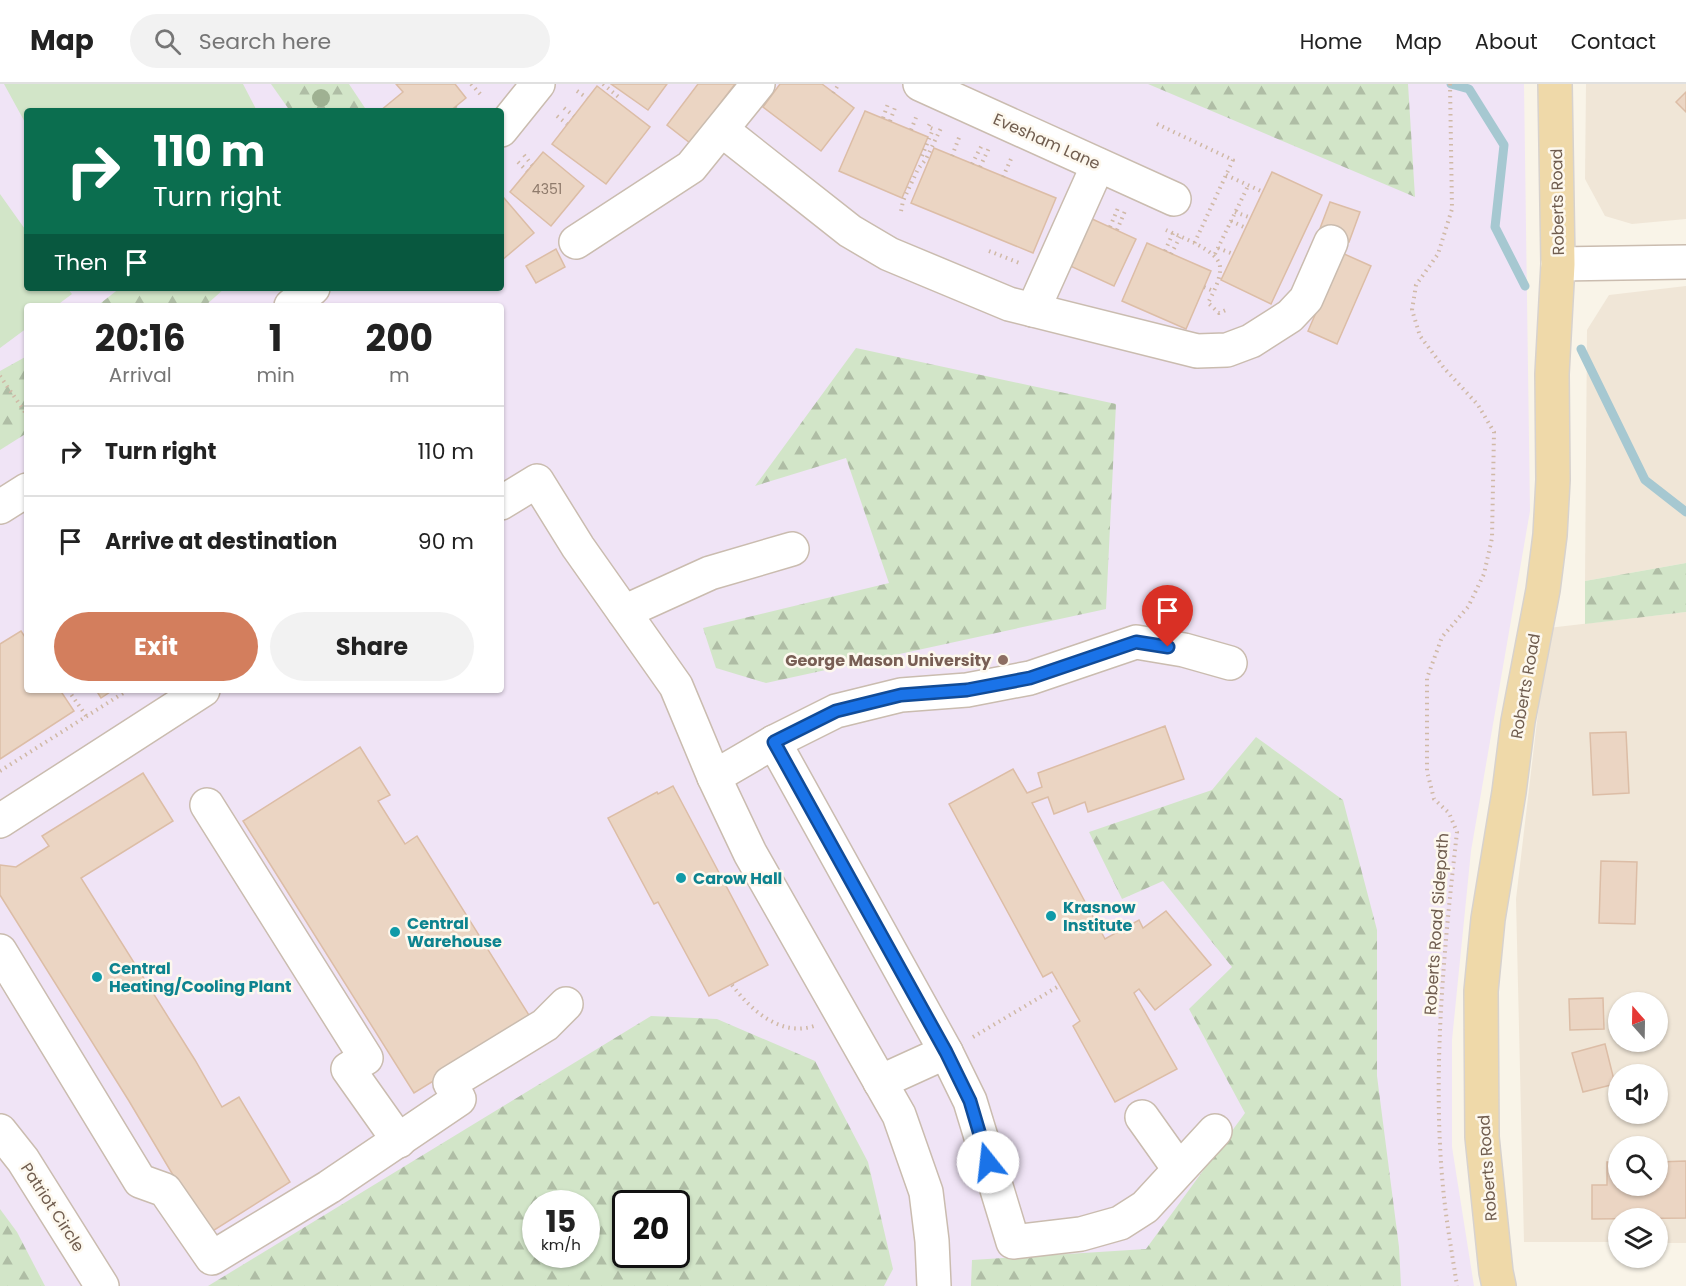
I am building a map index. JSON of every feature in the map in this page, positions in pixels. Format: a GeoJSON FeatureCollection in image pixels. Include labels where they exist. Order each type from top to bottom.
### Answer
{"type":"FeatureCollection","features":[{"type":"Feature","properties":{"kind":"main road","name":"Roberts Road"},"geometry":{"type":"LineString","coordinates":[[1499,1286],[1482,1137],[1481,992],[1488,919],[1518,721],[1543,590],[1550,535],[1553,480],[1552,374],[1558,264],[1555,84]]}},
{"type":"Feature","properties":{"kind":"street"},"geometry":{"type":"LineString","coordinates":[[504,126],[538,84]]}},
{"type":"Feature","properties":{"kind":"street"},"geometry":{"type":"LineString","coordinates":[[576,242],[691,166],[758,84]]}},
{"type":"Feature","properties":{"kind":"street","name":"Evesham Lane"},"geometry":{"type":"LineString","coordinates":[[911,101],[1168,214]]}},
{"type":"Feature","properties":{"kind":"street"},"geometry":{"type":"LineString","coordinates":[[722,130],[850,231],[889,254],[1009,304],[1197,351],[1227,350],[1251,341],[1290,316],[1306,299],[1331,242]]}},
{"type":"Feature","properties":{"kind":"street"},"geometry":{"type":"LineString","coordinates":[[1033,310],[1092,179]]}},
{"type":"Feature","properties":{"kind":"street"},"geometry":{"type":"LineString","coordinates":[[1558,264],[1686,262]]}},
{"type":"Feature","properties":{"kind":"street"},"geometry":{"type":"LineString","coordinates":[[295,303],[309,291]]}},
{"type":"Feature","properties":{"kind":"street"},"geometry":{"type":"LineString","coordinates":[[504,501],[537,481],[578,547],[676,686],[714,777],[750,853],[899,1115],[926,1192],[932,1241],[934,1286]]}},
{"type":"Feature","properties":{"kind":"street"},"geometry":{"type":"LineString","coordinates":[[0,507],[24,492]]}},
{"type":"Feature","properties":{"kind":"street"},"geometry":{"type":"LineString","coordinates":[[624,612],[710,573],[792,549]]}},
{"type":"Feature","properties":{"kind":"street"},"geometry":{"type":"LineString","coordinates":[[714,777],[774,742],[836,711],[901,695],[967,690],[1030,678],[1136,642],[1184,650],[1230,663]]}},
{"type":"Feature","properties":{"kind":"street"},"geometry":{"type":"LineString","coordinates":[[0,821],[198,693]]}},
{"type":"Feature","properties":{"kind":"street"},"geometry":{"type":"LineString","coordinates":[[774,742],[946,1052],[970,1101],[1013,1242],[1081,1234],[1120,1223],[1145,1208],[1215,1131]]}},
{"type":"Feature","properties":{"kind":"street"},"geometry":{"type":"LineString","coordinates":[[207,805],[366,1058],[348,1069],[399,1141]]}},
{"type":"Feature","properties":{"kind":"street"},"geometry":{"type":"LineString","coordinates":[[0,951],[140,1180],[165,1190],[212,1258],[329,1187],[459,1099],[450,1083],[545,1025],[566,1004]]}},
{"type":"Feature","properties":{"kind":"street"},"geometry":{"type":"LineString","coordinates":[[880,1082],[946,1052]]}},
{"type":"Feature","properties":{"kind":"street"},"geometry":{"type":"LineString","coordinates":[[1142,1117],[1179,1169]]}},
{"type":"Feature","properties":{"kind":"street","name":"Patriot Circle"},"geometry":{"type":"LineString","coordinates":[[0,1131],[22,1160],[102,1286]]}},
{"type":"Feature","properties":{"kind":"path"},"geometry":{"type":"LineString","coordinates":[[471,84],[483,97]]}},
{"type":"Feature","properties":{"kind":"path"},"geometry":{"type":"LineString","coordinates":[[603,84],[621,99]]}},
{"type":"Feature","properties":{"kind":"path"},"geometry":{"type":"LineString","coordinates":[[833,93],[839,84]]}},
{"type":"Feature","properties":{"kind":"path","name":"Roberts Road Sidepath"},"geometry":{"type":"LineString","coordinates":[[1450,84],[1452,208],[1438,254],[1416,285],[1412,310],[1420,336],[1443,368],[1478,405],[1494,432],[1492,538],[1484,574],[1468,607],[1442,637],[1427,678],[1427,771],[1434,799],[1449,813],[1456,832],[1444,960],[1439,1099],[1443,1187],[1457,1286]]}},
{"type":"Feature","properties":{"kind":"path"},"geometry":{"type":"LineString","coordinates":[[577,90],[587,98]]}},
{"type":"Feature","properties":{"kind":"path"},"geometry":{"type":"LineString","coordinates":[[883,118],[889,101]]}},
{"type":"Feature","properties":{"kind":"path"},"geometry":{"type":"LineString","coordinates":[[890,121],[911,101]]}},
{"type":"Feature","properties":{"kind":"path"},"geometry":{"type":"LineString","coordinates":[[911,101],[911,130]]}},
{"type":"Feature","properties":{"kind":"path"},"geometry":{"type":"LineString","coordinates":[[564,108],[574,116]]}},
{"type":"Feature","properties":{"kind":"path"},"geometry":{"type":"LineString","coordinates":[[557,116],[567,124]]}},
{"type":"Feature","properties":{"kind":"path"},"geometry":{"type":"LineString","coordinates":[[922,156],[933,129],[928,127],[931,121]]}},
{"type":"Feature","properties":{"kind":"path"},"geometry":{"type":"LineString","coordinates":[[1157,124],[1233,160],[1194,244]]}},
{"type":"Feature","properties":{"kind":"path"},"geometry":{"type":"LineString","coordinates":[[901,211],[903,201],[942,126]]}},
{"type":"Feature","properties":{"kind":"path"},"geometry":{"type":"LineString","coordinates":[[951,156],[961,135]]}},
{"type":"Feature","properties":{"kind":"path"},"geometry":{"type":"LineString","coordinates":[[972,164],[982,144]]}},
{"type":"Feature","properties":{"kind":"path"},"geometry":{"type":"LineString","coordinates":[[980,167],[989,148]]}},
{"type":"Feature","properties":{"kind":"path"},"geometry":{"type":"LineString","coordinates":[[524,155],[532,165]]}},
{"type":"Feature","properties":{"kind":"path"},"geometry":{"type":"LineString","coordinates":[[1004,177],[1011,158]]}},
{"type":"Feature","properties":{"kind":"path"},"geometry":{"type":"LineString","coordinates":[[518,162],[527,171]]}},
{"type":"Feature","properties":{"kind":"path"},"geometry":{"type":"LineString","coordinates":[[1226,175],[1263,192]]}},
{"type":"Feature","properties":{"kind":"path"},"geometry":{"type":"LineString","coordinates":[[1092,179],[1118,208],[1135,216]]}},
{"type":"Feature","properties":{"kind":"path"},"geometry":{"type":"LineString","coordinates":[[1215,255],[1248,186]]}},
{"type":"Feature","properties":{"kind":"path"},"geometry":{"type":"LineString","coordinates":[[1110,227],[1118,208]]}},
{"type":"Feature","properties":{"kind":"path"},"geometry":{"type":"LineString","coordinates":[[1117,230],[1125,211]]}},
{"type":"Feature","properties":{"kind":"path"},"geometry":{"type":"LineString","coordinates":[[1235,212],[1251,218]]}},
{"type":"Feature","properties":{"kind":"path"},"geometry":{"type":"LineString","coordinates":[[1165,251],[1173,233],[1168,214]]}},
{"type":"Feature","properties":{"kind":"path"},"geometry":{"type":"LineString","coordinates":[[1231,222],[1246,228]]}},
{"type":"Feature","properties":{"kind":"path"},"geometry":{"type":"LineString","coordinates":[[1173,233],[1215,255],[1221,266],[1208,303],[1219,313],[1226,310]]}},
{"type":"Feature","properties":{"kind":"path"},"geometry":{"type":"LineString","coordinates":[[1171,254],[1179,237]]}},
{"type":"Feature","properties":{"kind":"path"},"geometry":{"type":"LineString","coordinates":[[1218,248],[1233,254]]}},
{"type":"Feature","properties":{"kind":"path"},"geometry":{"type":"LineString","coordinates":[[1204,287],[1214,291]]}},
{"type":"Feature","properties":{"kind":"path"},"geometry":{"type":"LineString","coordinates":[[0,376],[24,411]]}},
{"type":"Feature","properties":{"kind":"path"},"geometry":{"type":"LineString","coordinates":[[70,693],[87,717]]}},
{"type":"Feature","properties":{"kind":"path"},"geometry":{"type":"LineString","coordinates":[[0,771],[123,693]]}},
{"type":"Feature","properties":{"kind":"path"},"geometry":{"type":"LineString","coordinates":[[732,985],[758,1013],[777,1024],[796,1029],[813,1027],[820,1023]]}},
{"type":"Feature","properties":{"kind":"path"},"geometry":{"type":"LineString","coordinates":[[946,1052],[1059,986]]}},
{"type":"Feature","properties":{"kind":"shaded area","name":"George Mason University"},"geometry":{"type":"Polygon","coordinates":[[[0,84],[1524,84],[1530,511],[1471,851],[1452,1040],[1452,1147],[1474,1286],[0,1286],[0,84]]]}},
{"type":"Feature","properties":{"kind":"shaded area"},"geometry":{"type":"Polygon","coordinates":[[[1586,84],[1686,84],[1686,219],[1632,224],[1605,216],[1585,179],[1586,84]]]}},
{"type":"Feature","properties":{"kind":"shaded area"},"geometry":{"type":"Polygon","coordinates":[[[1686,286],[1686,563],[1585,581],[1587,330],[1609,295],[1686,286]]]}},
{"type":"Feature","properties":{"kind":"shaded area"},"geometry":{"type":"Polygon","coordinates":[[[1686,612],[1686,1243],[1668,1243],[1668,1208],[1608,1208],[1608,1242],[1524,1242],[1516,899],[1548,628],[1686,612]]]}},
{"type":"Feature","properties":{"kind":"green space"},"geometry":{"type":"Polygon","coordinates":[[[4,84],[243,84],[255,108],[24,108],[24,121],[4,84]]]}},
{"type":"Feature","properties":{"kind":"green space"},"geometry":{"type":"Polygon","coordinates":[[[271,84],[349,84],[365,108],[288,108],[271,84]]]}},
{"type":"Feature","properties":{"kind":"green space"},"geometry":{"type":"Polygon","coordinates":[[[1148,84],[1408,84],[1415,197],[1148,84]]]}},
{"type":"Feature","properties":{"kind":"green space"},"geometry":{"type":"Polygon","coordinates":[[[0,194],[24,228],[24,291],[70,291],[72,294],[60,303],[24,303],[24,330],[0,348],[0,194]]]}},
{"type":"Feature","properties":{"kind":"green space"},"geometry":{"type":"Polygon","coordinates":[[[116,291],[222,291],[208,303],[101,303],[116,291]]]}},
{"type":"Feature","properties":{"kind":"green space"},"geometry":{"type":"Polygon","coordinates":[[[856,348],[1116,404],[1106,609],[766,683],[716,668],[703,628],[889,583],[846,458],[755,486],[856,348]]]}},
{"type":"Feature","properties":{"kind":"green space"},"geometry":{"type":"Polygon","coordinates":[[[24,358],[24,435],[0,450],[0,371],[24,358]]]}},
{"type":"Feature","properties":{"kind":"green space"},"geometry":{"type":"Polygon","coordinates":[[[1686,563],[1686,612],[1585,624],[1585,581],[1686,563]]]}},
{"type":"Feature","properties":{"kind":"green space"},"geometry":{"type":"Polygon","coordinates":[[[1256,737],[1343,800],[1377,930],[1377,1076],[1399,1247],[1401,1286],[971,1286],[972,1260],[1146,1249],[1245,1113],[1189,1009],[1232,967],[1163,881],[1122,899],[1089,832],[1212,790],[1256,737]]]}},
{"type":"Feature","properties":{"kind":"green space"},"geometry":{"type":"Polygon","coordinates":[[[651,1016],[717,1019],[815,1061],[868,1162],[893,1269],[884,1286],[208,1286],[651,1016]]]}},
{"type":"Feature","properties":{"kind":"green space"},"geometry":{"type":"Polygon","coordinates":[[[0,1209],[17,1232],[45,1286],[0,1286],[0,1209]]]}},
{"type":"Feature","properties":{"kind":"building"},"geometry":{"type":"Polygon","coordinates":[[[396,84],[455,84],[466,98],[454,108],[384,108],[403,92],[396,84]]]}},
{"type":"Feature","properties":{"kind":"building"},"geometry":{"type":"Polygon","coordinates":[[[611,84],[667,84],[648,110],[611,84]]]}},
{"type":"Feature","properties":{"kind":"building"},"geometry":{"type":"Polygon","coordinates":[[[698,84],[735,84],[690,143],[667,125],[698,84]]]}},
{"type":"Feature","properties":{"kind":"building"},"geometry":{"type":"Polygon","coordinates":[[[780,84],[822,84],[854,108],[821,151],[763,107],[780,84]]]}},
{"type":"Feature","properties":{"kind":"building"},"geometry":{"type":"Polygon","coordinates":[[[597,86],[650,127],[606,184],[552,144],[597,86]]]}},
{"type":"Feature","properties":{"kind":"building"},"geometry":{"type":"Polygon","coordinates":[[[1686,92],[1686,112],[1676,102],[1686,92]]]}},
{"type":"Feature","properties":{"kind":"building"},"geometry":{"type":"Polygon","coordinates":[[[865,111],[928,137],[902,198],[839,171],[865,111]]]}},
{"type":"Feature","properties":{"kind":"building"},"geometry":{"type":"Polygon","coordinates":[[[934,148],[1056,198],[1033,253],[911,203],[934,148]]]}},
{"type":"Feature","properties":{"kind":"building"},"geometry":{"type":"Polygon","coordinates":[[[543,152],[584,186],[551,226],[510,192],[543,152]]]}},
{"type":"Feature","properties":{"kind":"building"},"geometry":{"type":"Polygon","coordinates":[[[1272,172],[1322,195],[1271,304],[1221,280],[1272,172]]]}},
{"type":"Feature","properties":{"kind":"building"},"geometry":{"type":"Polygon","coordinates":[[[504,198],[534,233],[504,258],[504,198]]]}},
{"type":"Feature","properties":{"kind":"building"},"geometry":{"type":"Polygon","coordinates":[[[1330,202],[1360,212],[1349,242],[1319,231],[1330,202]]]}},
{"type":"Feature","properties":{"kind":"building"},"geometry":{"type":"Polygon","coordinates":[[[1090,218],[1136,239],[1114,286],[1068,265],[1090,218]]]}},
{"type":"Feature","properties":{"kind":"building"},"geometry":{"type":"Polygon","coordinates":[[[1147,243],[1211,271],[1186,329],[1122,301],[1147,243]]]}},
{"type":"Feature","properties":{"kind":"building"},"geometry":{"type":"Polygon","coordinates":[[[556,249],[565,267],[536,283],[526,266],[556,249]]]}},
{"type":"Feature","properties":{"kind":"building"},"geometry":{"type":"Polygon","coordinates":[[[1342,253],[1371,266],[1337,344],[1308,331],[1342,253]]]}},
{"type":"Feature","properties":{"kind":"building"},"geometry":{"type":"Polygon","coordinates":[[[21,631],[24,636],[24,693],[62,693],[74,711],[0,759],[0,644],[21,631]]]}},
{"type":"Feature","properties":{"kind":"building"},"geometry":{"type":"Polygon","coordinates":[[[98,693],[108,693],[101,698],[98,693]]]}},
{"type":"Feature","properties":{"kind":"building","name":"Krasnow Institute"},"geometry":{"type":"Polygon","coordinates":[[[1165,726],[1184,779],[1088,812],[1085,802],[1054,814],[1048,797],[1032,803],[1105,939],[1139,920],[1143,928],[1166,911],[1211,965],[1155,1010],[1139,989],[1134,993],[1177,1069],[1115,1102],[1073,1026],[1080,1021],[1052,972],[1043,977],[949,804],[1013,769],[1027,793],[1042,787],[1038,773],[1165,726]]]}},
{"type":"Feature","properties":{"kind":"building"},"geometry":{"type":"Polygon","coordinates":[[[1626,732],[1629,793],[1593,795],[1590,733],[1626,732]]]}},
{"type":"Feature","properties":{"kind":"building","name":"Central Warehouse"},"geometry":{"type":"Polygon","coordinates":[[[360,747],[390,795],[378,801],[405,844],[417,836],[532,1020],[414,1093],[243,821],[360,747]]]}},
{"type":"Feature","properties":{"kind":"building","name":"Central Heating/Cooling Plant"},"geometry":{"type":"Polygon","coordinates":[[[143,773],[173,821],[81,878],[222,1107],[239,1097],[290,1182],[208,1234],[129,1101],[0,895],[0,865],[16,867],[49,846],[42,836],[143,773]]]}},
{"type":"Feature","properties":{"kind":"building","name":"Carow Hall"},"geometry":{"type":"Polygon","coordinates":[[[673,786],[768,965],[709,996],[658,902],[654,904],[608,818],[673,786]]]}},
{"type":"Feature","properties":{"kind":"building"},"geometry":{"type":"Polygon","coordinates":[[[1601,861],[1637,862],[1635,924],[1599,923],[1601,861]]]}},
{"type":"Feature","properties":{"kind":"building"},"geometry":{"type":"Polygon","coordinates":[[[1603,998],[1604,1029],[1570,1030],[1569,999],[1603,998]]]}},
{"type":"Feature","properties":{"kind":"building"},"geometry":{"type":"Polygon","coordinates":[[[1605,1044],[1610,1064],[1608,1064],[1608,1086],[1583,1092],[1572,1053],[1605,1044]]]}},
{"type":"Feature","properties":{"kind":"building"},"geometry":{"type":"Polygon","coordinates":[[[1686,1161],[1686,1218],[1668,1218],[1668,1208],[1608,1208],[1608,1219],[1592,1219],[1592,1185],[1607,1185],[1607,1162],[1608,1196],[1668,1196],[1668,1162],[1686,1161]]]}},
{"type":"Feature","properties":{"kind":"waterway"},"geometry":{"type":"LineString","coordinates":[[1451,84],[1469,89],[1504,145],[1495,227],[1525,286]]}},
{"type":"Feature","properties":{"kind":"waterway"},"geometry":{"type":"LineString","coordinates":[[1581,349],[1645,480],[1686,512]]}},
{"type":"Feature","properties":{"kind":"place","name":"George Mason University"},"geometry":{"type":"Point","coordinates":[1003,660]}},
{"type":"Feature","properties":{"kind":"place","name":"Carow Hall"},"geometry":{"type":"Point","coordinates":[681,878]}},
{"type":"Feature","properties":{"kind":"place","name":"Krasnow Institute"},"geometry":{"type":"Point","coordinates":[1051,916]}},
{"type":"Feature","properties":{"kind":"place","name":"Central Warehouse"},"geometry":{"type":"Point","coordinates":[395,932]}},
{"type":"Feature","properties":{"kind":"place","name":"Central Heating/Cooling Plant"},"geometry":{"type":"Point","coordinates":[97,977]}},
{"type":"Feature","properties":{"kind":"route"},"geometry":{"type":"LineString","coordinates":[[988,1162],[970,1101],[946,1052],[774,742],[836,711],[901,695],[967,690],[1030,678],[1136,642],[1168,647]]}}]}
